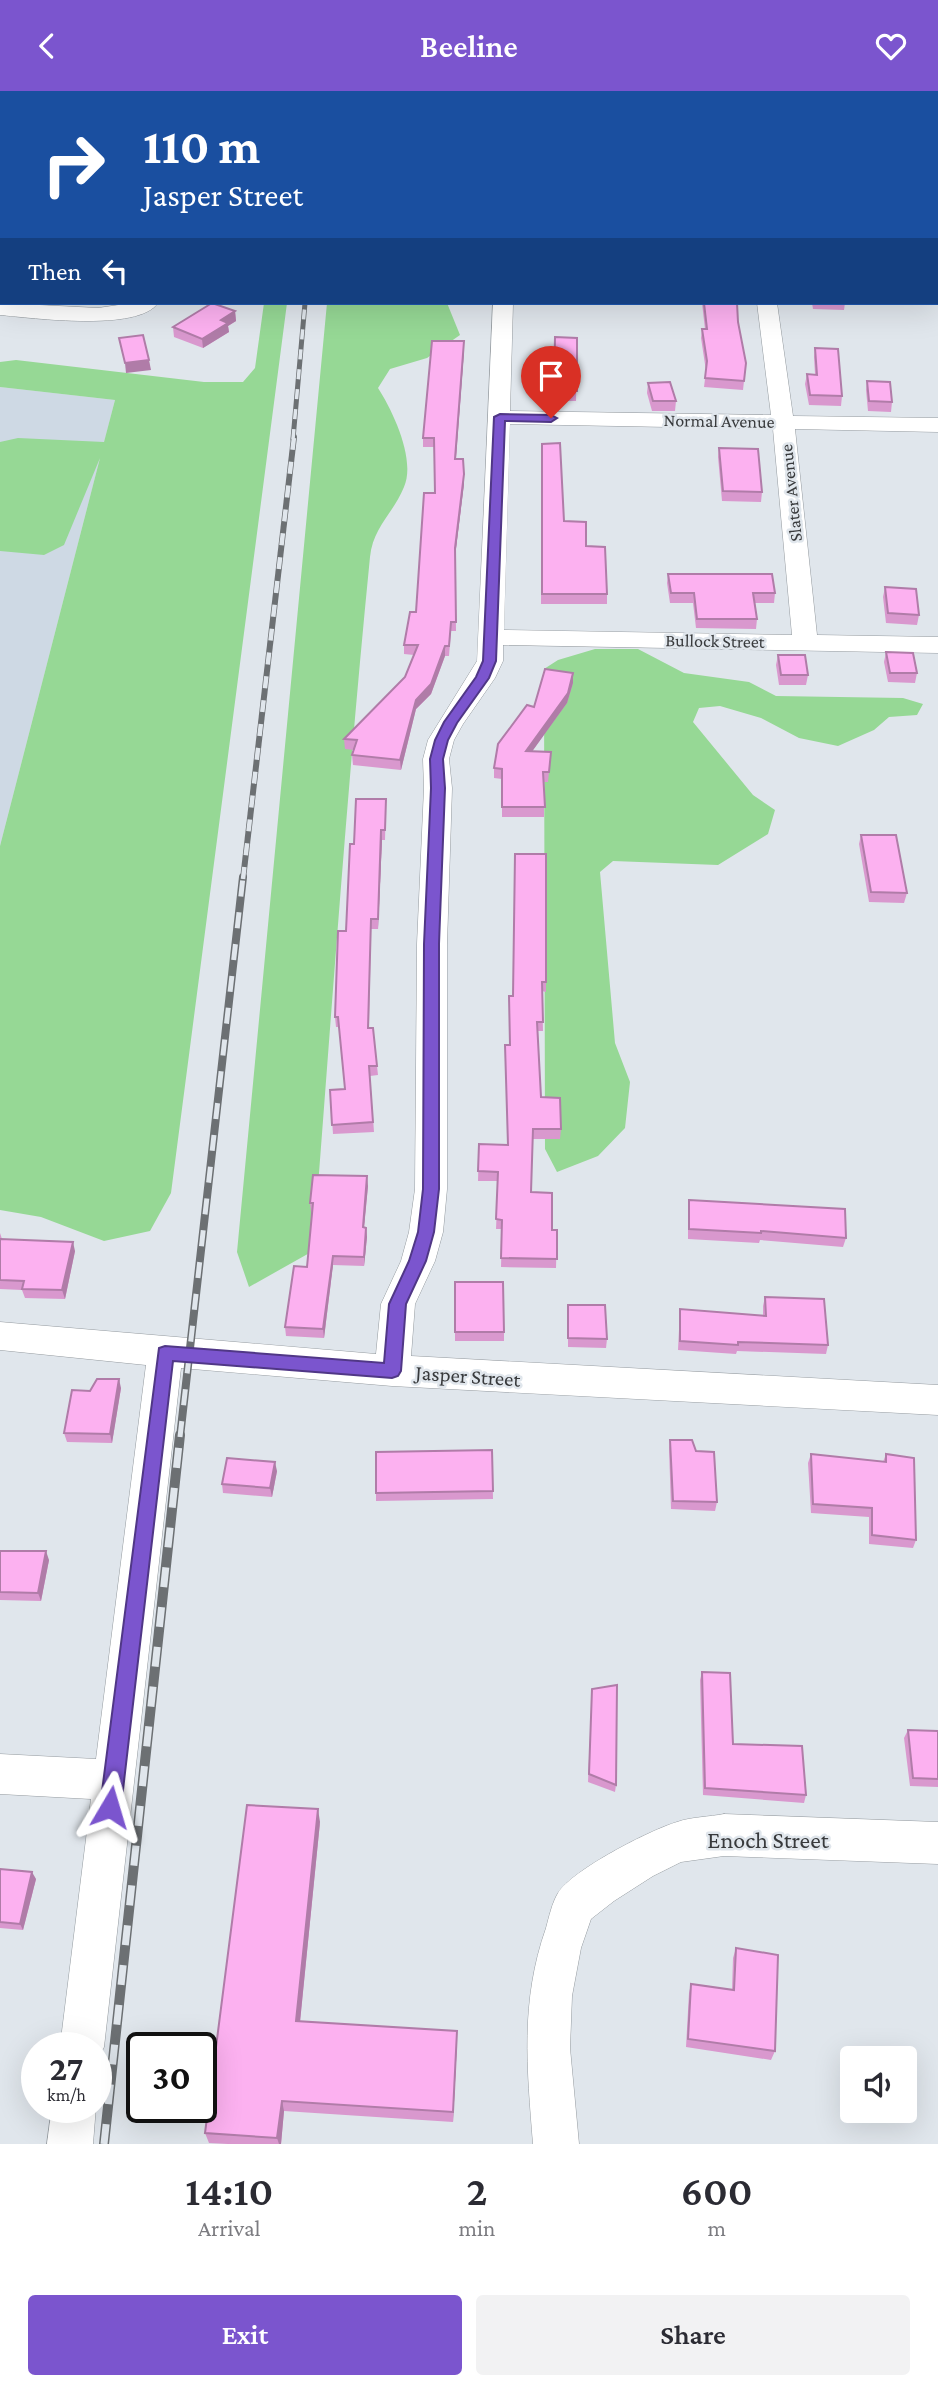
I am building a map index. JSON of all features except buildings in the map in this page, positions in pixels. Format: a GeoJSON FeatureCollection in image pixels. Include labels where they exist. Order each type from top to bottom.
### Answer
{"type":"FeatureCollection","features":[{"type":"Feature","properties":{"kind":"street"},"geometry":{"type":"LineString","coordinates":[[0,309],[116,314],[144,305]]}},
{"type":"Feature","properties":{"kind":"street"},"geometry":{"type":"LineString","coordinates":[[392,1371],[398,1304],[418,1261],[426,1232],[431,1189],[432,944],[438,788],[436,759],[441,740],[482,678],[490,661],[503,305]]}},
{"type":"Feature","properties":{"kind":"street","name":"Slater Avenue"},"geometry":{"type":"LineString","coordinates":[[767,305],[783,423],[805,642]]}},
{"type":"Feature","properties":{"kind":"street","name":"Normal Avenue"},"geometry":{"type":"LineString","coordinates":[[500,417],[938,425]]}},
{"type":"Feature","properties":{"kind":"street","name":"Bullock Street"},"geometry":{"type":"LineString","coordinates":[[491,637],[938,645]]}},
{"type":"Feature","properties":{"kind":"street","name":"Jasper Street"},"geometry":{"type":"LineString","coordinates":[[0,1336],[165,1353],[392,1371],[938,1400]]}},
{"type":"Feature","properties":{"kind":"street"},"geometry":{"type":"LineString","coordinates":[[84,2032],[165,1353]]}},
{"type":"Feature","properties":{"kind":"street"},"geometry":{"type":"LineString","coordinates":[[0,1774],[114,1780]]}},
{"type":"Feature","properties":{"kind":"street","name":"Enoch Street"},"geometry":{"type":"LineString","coordinates":[[556,2144],[548,2048],[550,1996],[559,1948],[574,1906],[638,1861],[678,1842],[724,1835],[938,1843]]}},
{"type":"Feature","properties":{"kind":"street"},"geometry":{"type":"LineString","coordinates":[[70,2144],[72,2123]]}},
{"type":"Feature","properties":{"kind":"shaded area"},"geometry":{"type":"Polygon","coordinates":[[[0,387],[115,400],[0,846],[0,387]]]}},
{"type":"Feature","properties":{"kind":"green space"},"geometry":{"type":"Polygon","coordinates":[[[264,305],[287,305],[171,1193],[150,1231],[104,1241],[41,1217],[0,1210],[0,846],[100,458],[64,545],[44,555],[0,551],[0,442],[18,438],[104,442],[115,400],[0,387],[0,362],[16,360],[204,382],[243,382],[255,368],[264,305]]]}},
{"type":"Feature","properties":{"kind":"green space"},"geometry":{"type":"Polygon","coordinates":[[[327,305],[448,305],[460,335],[427,358],[390,369],[378,388],[401,436],[407,476],[400,497],[375,537],[370,557],[313,1251],[249,1287],[237,1252],[327,305]]]}},
{"type":"Feature","properties":{"kind":"green space"},"geometry":{"type":"Polygon","coordinates":[[[595,649],[638,649],[684,673],[749,682],[776,696],[903,698],[923,704],[917,715],[889,717],[874,730],[838,746],[799,738],[761,718],[720,706],[699,708],[693,722],[753,795],[775,810],[768,834],[718,865],[613,861],[600,872],[615,1043],[630,1082],[625,1128],[598,1156],[557,1172],[545,1149],[544,669],[558,660],[595,649]]]}},
{"type":"Feature","properties":{"kind":"railway"},"geometry":{"type":"LineString","coordinates":[[293,439],[305,305]]}},
{"type":"Feature","properties":{"kind":"railway"},"geometry":{"type":"LineString","coordinates":[[243,879],[294,437]]}},
{"type":"Feature","properties":{"kind":"railway"},"geometry":{"type":"LineString","coordinates":[[180,1437],[243,877]]}},
{"type":"Feature","properties":{"kind":"railway"},"geometry":{"type":"LineString","coordinates":[[104,2144],[180,1435]]}},
{"type":"Feature","properties":{"kind":"route"},"geometry":{"type":"LineString","coordinates":[[110,1807],[165,1353],[392,1371],[398,1304],[418,1261],[426,1232],[431,1189],[432,944],[438,788],[436,759],[441,740],[482,678],[490,661],[500,417],[551,418]]}}]}
